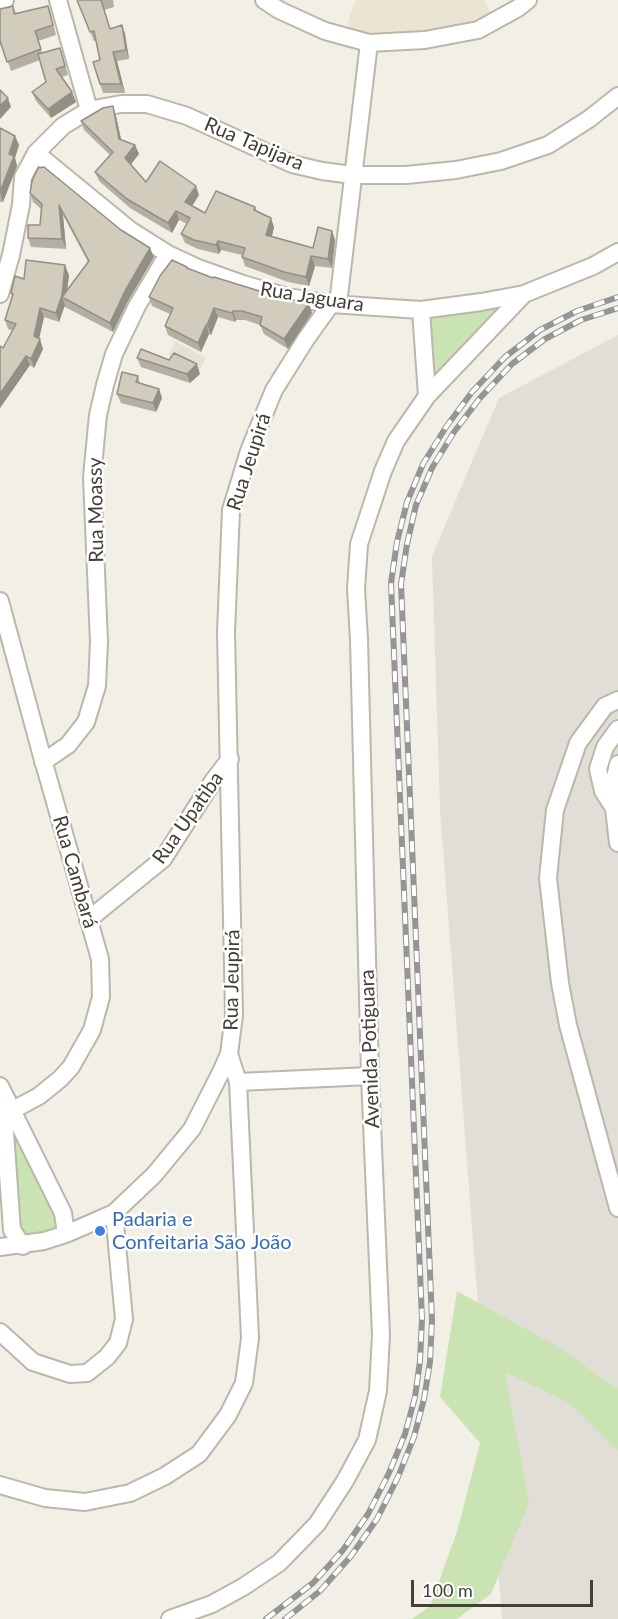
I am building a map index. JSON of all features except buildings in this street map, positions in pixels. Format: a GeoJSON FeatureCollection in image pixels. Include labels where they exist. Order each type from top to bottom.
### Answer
{"type":"FeatureCollection","features":[{"type":"Feature","properties":{"kind":"street"},"geometry":{"type":"LineString","coordinates":[[0,1],[5,0]]}},
{"type":"Feature","properties":{"kind":"street"},"geometry":{"type":"LineString","coordinates":[[58,0],[89,110]]}},
{"type":"Feature","properties":{"kind":"street"},"geometry":{"type":"LineString","coordinates":[[264,0],[279,10],[325,31],[369,43],[425,40],[478,30],[528,0]]}},
{"type":"Feature","properties":{"kind":"street","name":"Rua Jeupirá"},"geometry":{"type":"LineString","coordinates":[[0,1485],[45,1498],[85,1502],[130,1494],[165,1476],[199,1454],[228,1415],[244,1383],[250,1338],[238,1082],[229,1054],[234,1015],[226,632],[231,510],[249,450],[274,390],[306,339],[334,304],[369,43]]}},
{"type":"Feature","properties":{"kind":"street","name":"Rua Tapijara"},"geometry":{"type":"LineString","coordinates":[[0,294],[11,255],[24,177],[36,153],[63,126],[89,110],[122,104],[147,104],[187,116],[292,164],[352,175],[406,174],[456,170],[501,161],[548,145],[590,119],[618,96]]}},
{"type":"Feature","properties":{"kind":"street","name":"Rua Jaguara"},"geometry":{"type":"LineString","coordinates":[[36,153],[130,230],[168,254],[198,268],[288,297],[334,304],[421,310],[524,294],[593,266],[618,252]]}},
{"type":"Feature","properties":{"kind":"street","name":"Rua Moassy"},"geometry":{"type":"LineString","coordinates":[[43,762],[68,745],[86,722],[97,686],[99,642],[92,477],[98,415],[114,354],[137,306],[168,254]]}},
{"type":"Feature","properties":{"kind":"street"},"geometry":{"type":"LineString","coordinates":[[593,266],[618,265]]}},
{"type":"Feature","properties":{"kind":"street","name":"Avenida Potiguara"},"geometry":{"type":"LineString","coordinates":[[170,1619],[212,1604],[279,1563],[317,1524],[345,1481],[367,1440],[378,1391],[381,1335],[370,1076],[356,589],[359,544],[396,441],[426,396],[524,294]]}},
{"type":"Feature","properties":{"kind":"street"},"geometry":{"type":"LineString","coordinates":[[421,310],[426,396]]}},
{"type":"Feature","properties":{"kind":"street","name":"Rua Cambará"},"geometry":{"type":"LineString","coordinates":[[0,601],[43,762],[100,959],[101,997],[92,1030],[71,1067],[39,1096],[5,1112]]}},
{"type":"Feature","properties":{"kind":"street"},"geometry":{"type":"LineString","coordinates":[[618,700],[605,706],[578,743],[555,810],[548,878],[560,983],[568,1025],[618,1208]]}},
{"type":"Feature","properties":{"kind":"street"},"geometry":{"type":"LineString","coordinates":[[616,811],[603,791],[598,769],[605,747],[618,729]]}},
{"type":"Feature","properties":{"kind":"street","name":"Rua Upatiba"},"geometry":{"type":"LineString","coordinates":[[88,920],[163,859],[213,781],[230,759]]}},
{"type":"Feature","properties":{"kind":"street"},"geometry":{"type":"LineString","coordinates":[[618,764],[612,791],[618,843]]}},
{"type":"Feature","properties":{"kind":"street"},"geometry":{"type":"LineString","coordinates":[[0,1247],[23,1245],[66,1234],[114,1213],[154,1175],[192,1129],[229,1054]]}},
{"type":"Feature","properties":{"kind":"street"},"geometry":{"type":"LineString","coordinates":[[238,1082],[370,1076]]}},
{"type":"Feature","properties":{"kind":"street"},"geometry":{"type":"LineString","coordinates":[[1,1090],[5,1112],[12,1230],[23,1245]]}},
{"type":"Feature","properties":{"kind":"street"},"geometry":{"type":"LineString","coordinates":[[5,1112],[63,1213],[66,1234]]}},
{"type":"Feature","properties":{"kind":"street"},"geometry":{"type":"LineString","coordinates":[[0,1332],[33,1362],[70,1374],[87,1372],[107,1357],[118,1343],[124,1319],[114,1213]]}},
{"type":"Feature","properties":{"kind":"shaded area"},"geometry":{"type":"Polygon","coordinates":[[[356,0],[485,0],[492,19],[445,34],[373,36],[348,28],[348,21],[356,0]]]}},
{"type":"Feature","properties":{"kind":"shaded area"},"geometry":{"type":"Polygon","coordinates":[[[618,335],[618,1619],[502,1619],[440,809],[432,556],[499,398],[618,335]]]}},
{"type":"Feature","properties":{"kind":"shaded area"},"geometry":{"type":"Polygon","coordinates":[[[175,341],[206,358],[200,370],[168,355],[175,341]]]}},
{"type":"Feature","properties":{"kind":"green space"},"geometry":{"type":"Polygon","coordinates":[[[508,302],[432,382],[429,313],[508,302]]]}},
{"type":"Feature","properties":{"kind":"green space"},"geometry":{"type":"Polygon","coordinates":[[[10,1118],[64,1233],[25,1243],[16,1228],[10,1118]]]}},
{"type":"Feature","properties":{"kind":"green space"},"geometry":{"type":"Polygon","coordinates":[[[457,1291],[553,1344],[618,1389],[618,1451],[571,1404],[505,1372],[529,1503],[491,1594],[457,1619],[412,1619],[430,1606],[457,1532],[480,1443],[440,1397],[457,1291]]]}},
{"type":"Feature","properties":{"kind":"railway"},"geometry":{"type":"LineString","coordinates":[[266,1619],[313,1583],[343,1550],[368,1514],[389,1473],[405,1434],[415,1397],[420,1361],[422,1319],[391,583],[397,542],[407,502],[423,464],[446,427],[472,392],[505,357],[540,330],[577,311],[618,297]]}},
{"type":"Feature","properties":{"kind":"railway"},"geometry":{"type":"LineString","coordinates":[[285,1619],[320,1591],[351,1556],[377,1519],[398,1477],[414,1437],[424,1399],[430,1362],[432,1320],[401,584],[416,505],[432,468],[454,432],[480,398],[512,364],[545,339],[581,320],[618,308]]}},
{"type":"Feature","properties":{"kind":"place","name":"Padaria e Confeitaria São João"},"geometry":{"type":"Point","coordinates":[100,1231]}}]}
